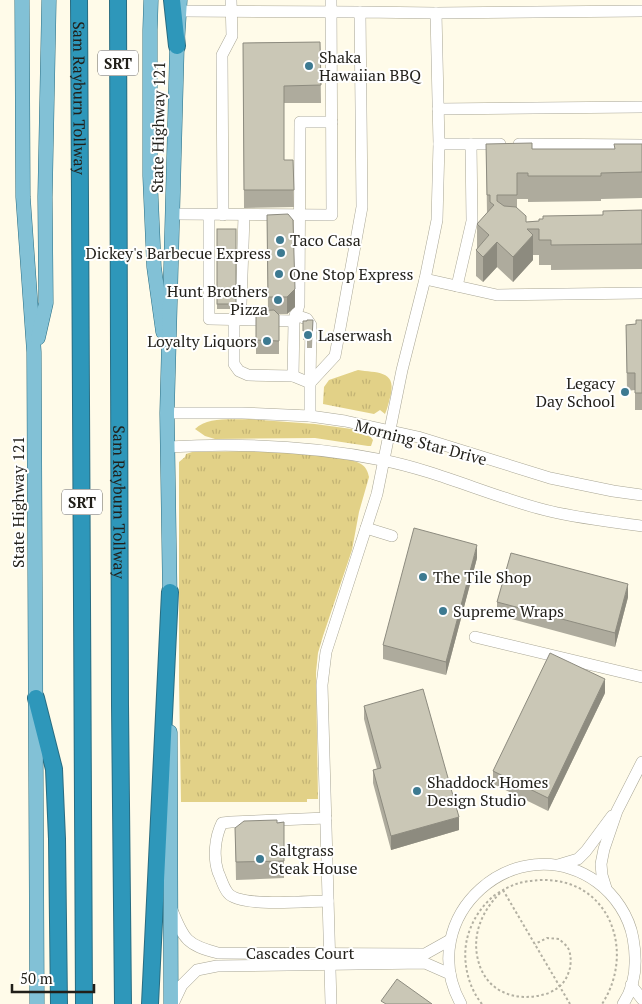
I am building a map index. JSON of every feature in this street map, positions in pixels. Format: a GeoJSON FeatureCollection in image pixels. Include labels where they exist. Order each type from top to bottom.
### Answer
{"type":"FeatureCollection","features":[{"type":"Feature","properties":{"kind":"highway","name":"Sam Rayburn Tollway"},"geometry":{"type":"LineString","coordinates":[[79,0],[84,1004]]}},
{"type":"Feature","properties":{"kind":"highway","name":"Sam Rayburn Tollway"},"geometry":{"type":"LineString","coordinates":[[118,0],[123,1004]]}},
{"type":"Feature","properties":{"kind":"highway"},"geometry":{"type":"LineString","coordinates":[[177,46],[178,4]]}},
{"type":"Feature","properties":{"kind":"highway"},"geometry":{"type":"LineString","coordinates":[[150,1004],[170,592]]}},
{"type":"Feature","properties":{"kind":"highway"},"geometry":{"type":"LineString","coordinates":[[36,698],[54,769],[57,838],[59,1004]]}},
{"type":"Feature","properties":{"kind":"main road","name":"State Highway 121"},"geometry":{"type":"LineString","coordinates":[[22,0],[23,197],[34,352],[36,1002]]}},
{"type":"Feature","properties":{"kind":"main road"},"geometry":{"type":"LineString","coordinates":[[34,352],[46,303],[49,0]]}},
{"type":"Feature","properties":{"kind":"main road"},"geometry":{"type":"LineString","coordinates":[[151,0],[150,167],[154,267],[168,375]]}},
{"type":"Feature","properties":{"kind":"main road","name":"State Highway 121"},"geometry":{"type":"LineString","coordinates":[[172,1004],[167,413],[177,46]]}},
{"type":"Feature","properties":{"kind":"street"},"geometry":{"type":"LineString","coordinates":[[514,0],[514,12]]}},
{"type":"Feature","properties":{"kind":"street"},"geometry":{"type":"LineString","coordinates":[[178,4],[231,6],[331,5],[360,12],[642,11]]}},
{"type":"Feature","properties":{"kind":"street"},"geometry":{"type":"LineString","coordinates":[[173,214],[332,216],[331,5]]}},
{"type":"Feature","properties":{"kind":"street"},"geometry":{"type":"LineString","coordinates":[[223,215],[222,55],[232,36],[231,6]]}},
{"type":"Feature","properties":{"kind":"street"},"geometry":{"type":"LineString","coordinates":[[310,383],[334,356],[362,207],[360,12]]}},
{"type":"Feature","properties":{"kind":"street"},"geometry":{"type":"LineString","coordinates":[[331,1004],[323,668],[326,652],[376,494],[402,370],[425,279],[437,220],[439,144],[436,13]]}},
{"type":"Feature","properties":{"kind":"street"},"geometry":{"type":"LineString","coordinates":[[438,109],[642,107]]}},
{"type":"Feature","properties":{"kind":"street"},"geometry":{"type":"LineString","coordinates":[[293,376],[294,318],[299,305],[300,122],[332,122]]}},
{"type":"Feature","properties":{"kind":"street"},"geometry":{"type":"LineString","coordinates":[[439,144],[642,144]]}},
{"type":"Feature","properties":{"kind":"street"},"geometry":{"type":"LineString","coordinates":[[457,286],[472,221],[471,144]]}},
{"type":"Feature","properties":{"kind":"street"},"geometry":{"type":"LineString","coordinates":[[209,215],[209,318],[307,319],[310,325],[310,416]]}},
{"type":"Feature","properties":{"kind":"street"},"geometry":{"type":"LineString","coordinates":[[244,216],[241,304],[234,318],[233,361],[239,370],[248,375],[293,376],[310,383]]}},
{"type":"Feature","properties":{"kind":"street"},"geometry":{"type":"LineString","coordinates":[[425,279],[497,295],[642,293]]}},
{"type":"Feature","properties":{"kind":"street","name":"Morning Star Drive"},"geometry":{"type":"LineString","coordinates":[[167,413],[242,413],[310,416],[390,430],[550,478],[642,495]]}},
{"type":"Feature","properties":{"kind":"street","name":"Morning Star Drive"},"geometry":{"type":"LineString","coordinates":[[168,447],[207,444],[272,446],[327,451],[383,460],[545,510],[608,522],[642,526]]}},
{"type":"Feature","properties":{"kind":"street"},"geometry":{"type":"LineString","coordinates":[[366,528],[392,536]]}},
{"type":"Feature","properties":{"kind":"street"},"geometry":{"type":"LineString","coordinates":[[475,637],[642,677]]}},
{"type":"Feature","properties":{"kind":"street"},"geometry":{"type":"LineString","coordinates":[[606,888],[601,864],[604,849],[617,811],[642,762]]}},
{"type":"Feature","properties":{"kind":"street"},"geometry":{"type":"LineString","coordinates":[[461,1004],[455,994],[450,974],[448,957],[450,940],[460,913],[478,890],[501,873],[529,865],[558,865],[578,859],[617,811]]}},
{"type":"Feature","properties":{"kind":"street"},"geometry":{"type":"LineString","coordinates":[[326,818],[222,823],[217,833],[216,864],[228,893],[235,899],[251,902],[328,901]]}},
{"type":"Feature","properties":{"kind":"street"},"geometry":{"type":"LineString","coordinates":[[558,865],[586,874],[606,888],[621,907],[632,930],[636,954],[633,978],[623,1004]]}},
{"type":"Feature","properties":{"kind":"street","name":"Cascades Court"},"geometry":{"type":"LineString","coordinates":[[170,907],[181,933],[197,948],[218,953],[425,963],[450,974]]}},
{"type":"Feature","properties":{"kind":"street","name":"Cascades Court"},"geometry":{"type":"LineString","coordinates":[[172,1004],[182,985],[197,970],[217,966],[425,954],[450,940]]}},
{"type":"Feature","properties":{"kind":"street"},"geometry":{"type":"LineString","coordinates":[[631,985],[642,999]]}},
{"type":"Feature","properties":{"kind":"path"},"geometry":{"type":"LineString","coordinates":[[482,1004],[471,986],[465,957],[466,942],[477,915],[488,901],[511,885],[522,882],[558,881],[578,889],[597,902],[611,922],[617,951],[615,978],[602,1004]]}},
{"type":"Feature","properties":{"kind":"path"},"geometry":{"type":"LineString","coordinates":[[503,890],[491,902],[482,918],[478,932],[476,946],[482,973],[490,984],[503,993],[517,999],[530,999],[560,987],[567,978],[571,961],[568,948],[559,938],[547,938],[535,944]]}},
{"type":"Feature","properties":{"kind":"path"},"geometry":{"type":"LineString","coordinates":[[503,890],[570,1004]]}},
{"type":"Feature","properties":{"kind":"green space"},"geometry":{"type":"Polygon","coordinates":[[[358,370],[383,374],[388,377],[392,386],[385,414],[380,410],[374,414],[323,404],[324,387],[329,380],[358,370]]]}},
{"type":"Feature","properties":{"kind":"green space"},"geometry":{"type":"Polygon","coordinates":[[[249,419],[315,424],[359,430],[367,432],[373,440],[371,446],[368,446],[315,438],[215,439],[205,436],[195,429],[213,420],[249,419]]]}},
{"type":"Feature","properties":{"kind":"green space"},"geometry":{"type":"Polygon","coordinates":[[[265,451],[354,461],[364,467],[369,477],[359,512],[352,550],[318,653],[316,672],[318,799],[307,799],[307,802],[181,802],[179,462],[186,454],[192,452],[265,451]]]}},
{"type":"Feature","properties":{"kind":"building"},"geometry":{"type":"Polygon","coordinates":[[[320,42],[321,85],[284,86],[284,160],[293,160],[294,190],[244,190],[243,43],[320,42]]]}},
{"type":"Feature","properties":{"kind":"building"},"geometry":{"type":"Polygon","coordinates":[[[532,143],[532,149],[615,149],[614,144],[642,144],[642,172],[601,173],[601,176],[528,176],[528,173],[517,173],[517,195],[497,195],[497,201],[504,206],[516,207],[526,216],[526,222],[539,221],[539,219],[543,219],[543,216],[603,215],[603,211],[642,210],[642,244],[551,245],[551,240],[539,240],[539,229],[527,229],[533,235],[513,257],[497,242],[483,257],[476,250],[489,235],[477,224],[494,205],[490,202],[490,195],[487,195],[486,144],[532,143]]]}},
{"type":"Feature","properties":{"kind":"building"},"geometry":{"type":"Polygon","coordinates":[[[288,214],[293,220],[295,289],[287,297],[268,297],[267,215],[288,214]]]}},
{"type":"Feature","properties":{"kind":"building"},"geometry":{"type":"Polygon","coordinates":[[[217,229],[236,229],[236,304],[217,304],[217,229]]]}},
{"type":"Feature","properties":{"kind":"building"},"geometry":{"type":"Polygon","coordinates":[[[274,310],[279,315],[279,341],[256,340],[256,311],[274,310]]]}},
{"type":"Feature","properties":{"kind":"building"},"geometry":{"type":"Polygon","coordinates":[[[313,320],[312,339],[307,339],[307,330],[303,331],[303,321],[313,320]]]}},
{"type":"Feature","properties":{"kind":"building"},"geometry":{"type":"Polygon","coordinates":[[[636,320],[642,320],[642,393],[635,393],[635,373],[627,373],[626,325],[636,324],[636,320]]]}},
{"type":"Feature","properties":{"kind":"building"},"geometry":{"type":"Polygon","coordinates":[[[414,528],[477,545],[446,662],[383,645],[414,528]]]}},
{"type":"Feature","properties":{"kind":"building"},"geometry":{"type":"Polygon","coordinates":[[[511,553],[628,584],[615,633],[497,602],[511,553]]]}},
{"type":"Feature","properties":{"kind":"building"},"geometry":{"type":"Polygon","coordinates":[[[550,653],[605,679],[548,798],[493,771],[550,653]]]}},
{"type":"Feature","properties":{"kind":"building"},"geometry":{"type":"Polygon","coordinates":[[[423,689],[459,817],[391,836],[373,770],[381,768],[364,706],[423,689]]]}},
{"type":"Feature","properties":{"kind":"building"},"geometry":{"type":"Polygon","coordinates":[[[277,820],[277,823],[284,822],[284,861],[236,862],[235,828],[244,821],[277,820]]]}},
{"type":"Feature","properties":{"kind":"building"},"geometry":{"type":"Polygon","coordinates":[[[397,979],[432,1004],[386,1004],[381,1001],[397,979]]]}},
{"type":"Feature","properties":{"kind":"place","name":"Shaka Hawaiian BBQ"},"geometry":{"type":"Point","coordinates":[309,66]}},
{"type":"Feature","properties":{"kind":"place","name":"Taco Casa"},"geometry":{"type":"Point","coordinates":[280,240]}},
{"type":"Feature","properties":{"kind":"place","name":"Dickey's Barbecue Express"},"geometry":{"type":"Point","coordinates":[281,253]}},
{"type":"Feature","properties":{"kind":"place","name":"One Stop Express"},"geometry":{"type":"Point","coordinates":[279,274]}},
{"type":"Feature","properties":{"kind":"place","name":"Hunt Brothers Pizza"},"geometry":{"type":"Point","coordinates":[278,300]}},
{"type":"Feature","properties":{"kind":"place","name":"Laserwash"},"geometry":{"type":"Point","coordinates":[308,335]}},
{"type":"Feature","properties":{"kind":"place","name":"Loyalty Liquors"},"geometry":{"type":"Point","coordinates":[267,341]}},
{"type":"Feature","properties":{"kind":"place","name":"Legacy Day School"},"geometry":{"type":"Point","coordinates":[625,392]}},
{"type":"Feature","properties":{"kind":"place","name":"The Tile Shop"},"geometry":{"type":"Point","coordinates":[423,577]}},
{"type":"Feature","properties":{"kind":"place","name":"Supreme Wraps"},"geometry":{"type":"Point","coordinates":[443,611]}},
{"type":"Feature","properties":{"kind":"place","name":"Shaddock Homes Design Studio"},"geometry":{"type":"Point","coordinates":[417,791]}},
{"type":"Feature","properties":{"kind":"place","name":"Saltgrass Steak House"},"geometry":{"type":"Point","coordinates":[260,859]}}]}
